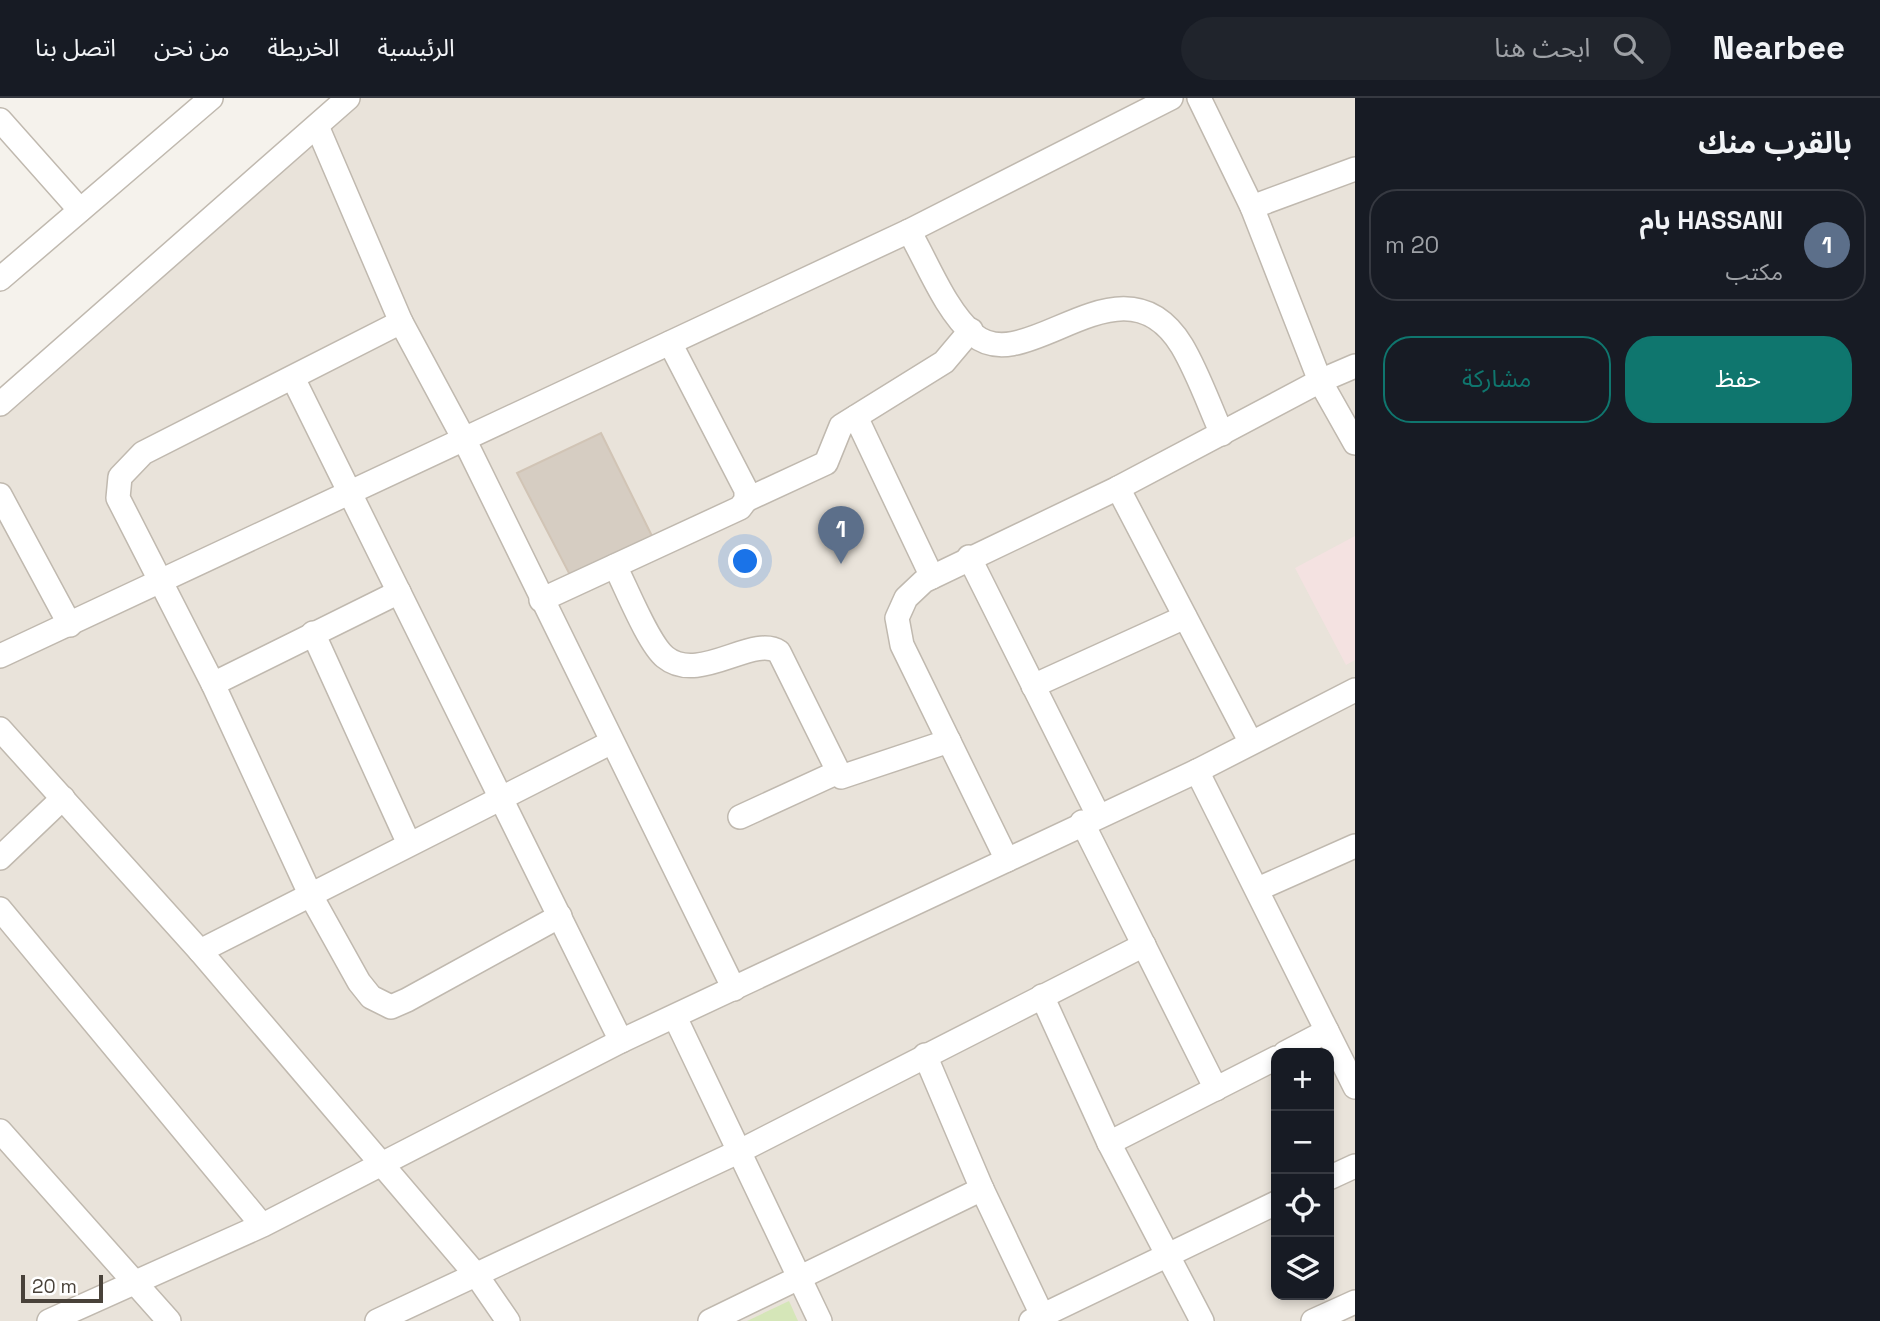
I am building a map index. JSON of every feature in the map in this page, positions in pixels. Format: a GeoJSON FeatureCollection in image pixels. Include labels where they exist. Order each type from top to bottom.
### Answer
{"type":"FeatureCollection","features":[{"type":"Feature","properties":{"kind":"street"},"geometry":{"type":"LineString","coordinates":[[0,279],[211,98]]}},
{"type":"Feature","properties":{"kind":"street"},"geometry":{"type":"LineString","coordinates":[[0,404],[348,98]]}},
{"type":"Feature","properties":{"kind":"street"},"geometry":{"type":"LineString","coordinates":[[0,656],[909,231],[1171,98]]}},
{"type":"Feature","properties":{"kind":"street"},"geometry":{"type":"LineString","coordinates":[[1199,98],[1252,207],[1320,381],[1355,443]]}},
{"type":"Feature","properties":{"kind":"street"},"geometry":{"type":"LineString","coordinates":[[0,120],[80,210]]}},
{"type":"Feature","properties":{"kind":"street"},"geometry":{"type":"LineString","coordinates":[[317,126],[401,322],[464,439],[610,743],[734,989]]}},
{"type":"Feature","properties":{"kind":"street"},"geometry":{"type":"LineString","coordinates":[[1252,207],[1355,169]]}},
{"type":"Feature","properties":{"kind":"street"},"geometry":{"type":"LineString","coordinates":[[909,231],[955,312],[971,330],[989,343],[1011,342],[1118,306],[1137,309],[1158,320],[1181,345],[1222,433]]}},
{"type":"Feature","properties":{"kind":"street"},"geometry":{"type":"LineString","coordinates":[[401,322],[144,453],[120,477],[118,498],[213,684],[310,894],[370,997],[391,1006],[560,916]]}},
{"type":"Feature","properties":{"kind":"street"},"geometry":{"type":"LineString","coordinates":[[541,600],[740,508],[746,500],[826,463],[838,432],[856,417],[944,362],[971,330]]}},
{"type":"Feature","properties":{"kind":"street"},"geometry":{"type":"LineString","coordinates":[[670,342],[746,490],[746,500]]}},
{"type":"Feature","properties":{"kind":"street"},"geometry":{"type":"LineString","coordinates":[[1007,860],[897,628],[897,618],[906,597],[932,577],[969,557],[1118,488],[1320,381],[1355,366]]}},
{"type":"Feature","properties":{"kind":"street"},"geometry":{"type":"LineString","coordinates":[[293,378],[621,1041]]}},
{"type":"Feature","properties":{"kind":"street"},"geometry":{"type":"LineString","coordinates":[[856,417],[932,577]]}},
{"type":"Feature","properties":{"kind":"street"},"geometry":{"type":"LineString","coordinates":[[1118,488],[1250,741]]}},
{"type":"Feature","properties":{"kind":"street"},"geometry":{"type":"LineString","coordinates":[[0,495],[70,625]]}},
{"type":"Feature","properties":{"kind":"street"},"geometry":{"type":"LineString","coordinates":[[969,557],[1033,686],[1144,945],[1216,1089]]}},
{"type":"Feature","properties":{"kind":"street"},"geometry":{"type":"LineString","coordinates":[[615,566],[654,643],[664,656],[675,663],[715,663],[765,647],[779,652],[838,772],[846,777],[949,741]]}},
{"type":"Feature","properties":{"kind":"street"},"geometry":{"type":"LineString","coordinates":[[213,684],[399,592]]}},
{"type":"Feature","properties":{"kind":"street"},"geometry":{"type":"LineString","coordinates":[[1033,686],[1185,617]]}},
{"type":"Feature","properties":{"kind":"street"},"geometry":{"type":"LineString","coordinates":[[313,633],[409,844]]}},
{"type":"Feature","properties":{"kind":"street"},"geometry":{"type":"LineString","coordinates":[[49,1321],[262,1225],[621,1041],[1197,771],[1250,741],[1355,690]]}},
{"type":"Feature","properties":{"kind":"street"},"geometry":{"type":"LineString","coordinates":[[0,729],[201,951],[477,1276],[508,1321]]}},
{"type":"Feature","properties":{"kind":"street"},"geometry":{"type":"LineString","coordinates":[[201,951],[610,743]]}},
{"type":"Feature","properties":{"kind":"street"},"geometry":{"type":"LineString","coordinates":[[1197,771],[1355,1087]]}},
{"type":"Feature","properties":{"kind":"street"},"geometry":{"type":"LineString","coordinates":[[740,817],[838,772]]}},
{"type":"Feature","properties":{"kind":"street"},"geometry":{"type":"LineString","coordinates":[[0,858],[63,798]]}},
{"type":"Feature","properties":{"kind":"street"},"geometry":{"type":"LineString","coordinates":[[1258,889],[1355,846]]}},
{"type":"Feature","properties":{"kind":"street"},"geometry":{"type":"LineString","coordinates":[[0,909],[262,1225]]}},
{"type":"Feature","properties":{"kind":"street"},"geometry":{"type":"LineString","coordinates":[[377,1321],[740,1151],[1144,945]]}},
{"type":"Feature","properties":{"kind":"street"},"geometry":{"type":"LineString","coordinates":[[1042,996],[1109,1143],[1202,1321]]}},
{"type":"Feature","properties":{"kind":"street"},"geometry":{"type":"LineString","coordinates":[[675,1017],[820,1321]]}},
{"type":"Feature","properties":{"kind":"street"},"geometry":{"type":"LineString","coordinates":[[1295,1048],[1327,1031]]}},
{"type":"Feature","properties":{"kind":"street"},"geometry":{"type":"LineString","coordinates":[[925,1055],[1037,1318],[1271,1205]]}},
{"type":"Feature","properties":{"kind":"street"},"geometry":{"type":"LineString","coordinates":[[1109,1143],[1271,1061]]}},
{"type":"Feature","properties":{"kind":"street"},"geometry":{"type":"LineString","coordinates":[[0,1131],[169,1321]]}},
{"type":"Feature","properties":{"kind":"street"},"geometry":{"type":"LineString","coordinates":[[1334,1176],[1355,1166]]}},
{"type":"Feature","properties":{"kind":"street"},"geometry":{"type":"LineString","coordinates":[[710,1321],[982,1189]]}},
{"type":"Feature","properties":{"kind":"street"},"geometry":{"type":"LineString","coordinates":[[1313,1321],[1355,1302]]}},
{"type":"Feature","properties":{"kind":"shaded area"},"geometry":{"type":"Polygon","coordinates":[[[342,98],[1355,98],[1355,1321],[0,1321],[0,395],[342,98]]]}},
{"type":"Feature","properties":{"kind":"shaded area"},"geometry":{"type":"Polygon","coordinates":[[[1355,536],[1355,660],[1346,665],[1295,568],[1355,536]]]}},
{"type":"Feature","properties":{"kind":"green space"},"geometry":{"type":"Polygon","coordinates":[[[789,1301],[798,1321],[747,1321],[789,1301]]]}},
{"type":"Feature","properties":{"kind":"building"},"geometry":{"type":"Polygon","coordinates":[[[601,433],[653,538],[570,575],[517,473],[601,433]]]}},
{"type":"Feature","properties":{"kind":"place","name":"HASSANI بام"},"geometry":{"type":"Point","coordinates":[841,564]}}]}
